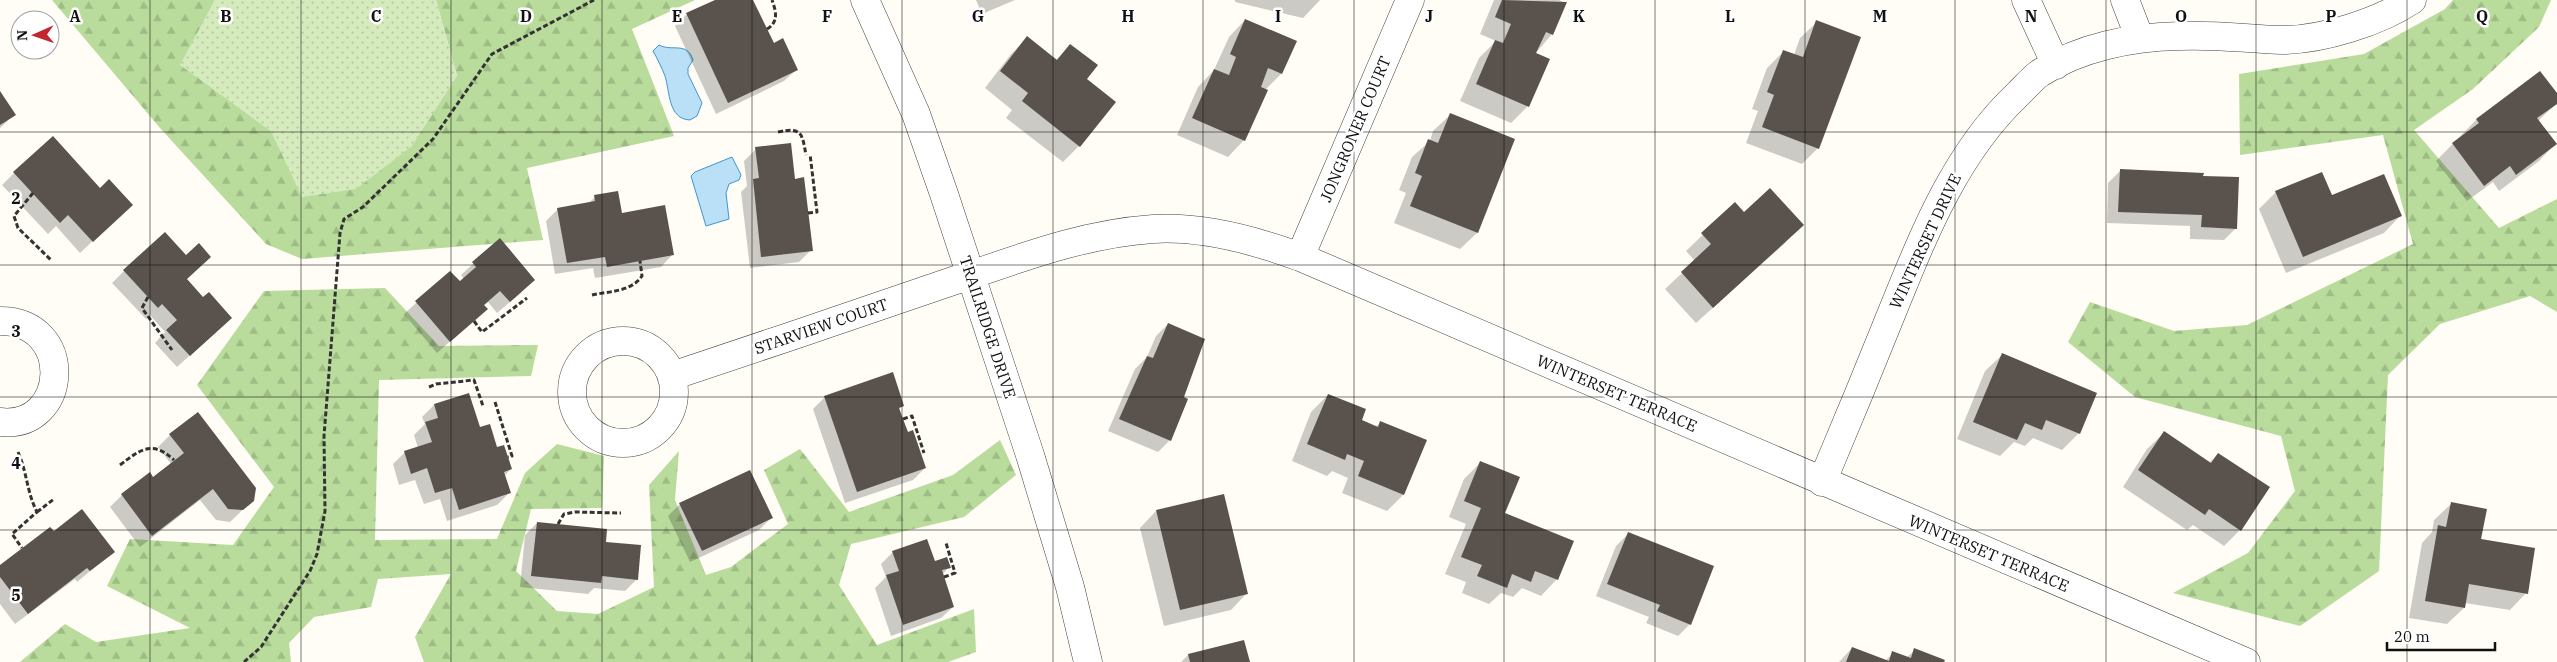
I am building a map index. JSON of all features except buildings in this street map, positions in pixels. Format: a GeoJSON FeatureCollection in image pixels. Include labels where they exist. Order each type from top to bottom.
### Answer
{"type":"FeatureCollection","features":[{"type":"Feature","properties":{"kind":"street","name":"TRAILRIDGE DRIVE"},"geometry":{"type":"LineString","coordinates":[[865,0],[916,114],[971,275],[1030,455],[1070,587],[1088,662]]}},
{"type":"Feature","properties":{"kind":"street","name":"JONGRONER COURT"},"geometry":{"type":"LineString","coordinates":[[1300,257],[1410,0]]}},
{"type":"Feature","properties":{"kind":"street"},"geometry":{"type":"LineString","coordinates":[[2026,0],[2056,65]]}},
{"type":"Feature","properties":{"kind":"street"},"geometry":{"type":"LineString","coordinates":[[2125,0],[2140,39]]}},
{"type":"Feature","properties":{"kind":"street","name":"WINTERSET DRIVE"},"geometry":{"type":"LineString","coordinates":[[1822,482],[1912,262],[1963,159],[1999,112],[2039,74],[2076,55],[2140,39],[2197,35],[2284,40],[2331,33],[2371,21],[2395,11],[2412,0]]}},
{"type":"Feature","properties":{"kind":"street","name":"WINTERSET TERRACE"},"geometry":{"type":"LineString","coordinates":[[971,275],[1038,251],[1101,236],[1153,229],[1190,230],[1262,243],[1300,257],[2246,662]]}},
{"type":"Feature","properties":{"kind":"street","name":"STARVIEW COURT"},"geometry":{"type":"LineString","coordinates":[[672,376],[971,275]]}},
{"type":"Feature","properties":{"kind":"street"},"geometry":{"type":"LineString","coordinates":[[0,322],[13,321],[32,328],[46,341],[54,358],[56,380],[47,401],[31,416],[10,423],[2,422]]}},
{"type":"Feature","properties":{"kind":"path"},"geometry":{"type":"LineString","coordinates":[[244,662],[260,646],[310,570],[317,554],[325,511],[324,436],[340,233],[344,219],[362,207],[433,140],[492,54],[594,0]]}},
{"type":"Feature","properties":{"kind":"path"},"geometry":{"type":"LineString","coordinates":[[767,29],[772,26],[776,19],[777,12],[772,0]]}},
{"type":"Feature","properties":{"kind":"path"},"geometry":{"type":"LineString","coordinates":[[778,132],[792,129],[799,131],[803,137],[808,155],[817,212],[808,213]]}},
{"type":"Feature","properties":{"kind":"path"},"geometry":{"type":"LineString","coordinates":[[33,193],[14,216],[18,228],[51,260]]}},
{"type":"Feature","properties":{"kind":"path"},"geometry":{"type":"LineString","coordinates":[[592,295],[629,288],[637,283],[642,276],[640,261]]}},
{"type":"Feature","properties":{"kind":"path"},"geometry":{"type":"LineString","coordinates":[[148,296],[142,308],[172,350]]}},
{"type":"Feature","properties":{"kind":"path"},"geometry":{"type":"LineString","coordinates":[[474,321],[482,332],[527,298]]}},
{"type":"Feature","properties":{"kind":"path"},"geometry":{"type":"LineString","coordinates":[[429,387],[436,384],[474,380],[483,406]]}},
{"type":"Feature","properties":{"kind":"path"},"geometry":{"type":"LineString","coordinates":[[494,402],[512,456],[508,457]]}},
{"type":"Feature","properties":{"kind":"path"},"geometry":{"type":"LineString","coordinates":[[903,419],[912,416],[924,453]]}},
{"type":"Feature","properties":{"kind":"path"},"geometry":{"type":"LineString","coordinates":[[2,422],[26,469],[28,495],[37,512]]}},
{"type":"Feature","properties":{"kind":"path"},"geometry":{"type":"LineString","coordinates":[[120,465],[141,450],[151,448],[164,451],[174,460]]}},
{"type":"Feature","properties":{"kind":"path"},"geometry":{"type":"LineString","coordinates":[[22,548],[12,534],[54,499]]}},
{"type":"Feature","properties":{"kind":"path"},"geometry":{"type":"LineString","coordinates":[[558,524],[564,514],[575,512],[621,512]]}},
{"type":"Feature","properties":{"kind":"path"},"geometry":{"type":"LineString","coordinates":[[944,577],[955,573],[946,543]]}},
{"type":"Feature","properties":{"kind":"green space"},"geometry":{"type":"Polygon","coordinates":[[[52,0],[215,0],[181,65],[271,131],[303,197],[457,76],[436,0],[695,0],[632,29],[674,136],[527,168],[543,240],[302,259],[266,244],[160,128],[52,0]]]}},
{"type":"Feature","properties":{"kind":"green space"},"geometry":{"type":"Polygon","coordinates":[[[215,0],[436,0],[457,76],[412,146],[356,189],[302,197],[271,131],[180,65],[215,0]]]}},
{"type":"Feature","properties":{"kind":"green space"},"geometry":{"type":"Polygon","coordinates":[[[2453,0],[2551,0],[2539,27],[2473,89],[2414,130],[2499,228],[2557,199],[2557,312],[2530,296],[2440,324],[2388,375],[2379,571],[2300,626],[2173,593],[2248,553],[2295,491],[2281,436],[2135,397],[2068,342],[2090,302],[2174,331],[2247,325],[2413,244],[2383,135],[2240,155],[2239,74],[2364,54],[2445,9],[2453,0]]]}},
{"type":"Feature","properties":{"kind":"green space"},"geometry":{"type":"Polygon","coordinates":[[[385,288],[439,346],[538,345],[531,376],[379,380],[375,540],[497,539],[525,473],[557,444],[604,456],[602,508],[531,509],[516,571],[557,611],[598,614],[654,587],[649,485],[679,451],[675,500],[706,575],[731,567],[788,524],[764,470],[800,449],[849,512],[953,475],[1000,440],[1016,475],[964,517],[851,544],[839,585],[877,645],[974,609],[976,652],[948,662],[424,662],[415,637],[451,574],[378,579],[371,607],[314,617],[289,643],[291,662],[20,662],[65,624],[96,642],[190,628],[107,586],[130,539],[233,545],[274,487],[197,385],[264,291],[385,288]]]}},
{"type":"Feature","properties":{"kind":"water"},"geometry":{"type":"Polygon","coordinates":[[[659,45],[683,49],[690,54],[693,60],[688,68],[688,74],[702,103],[697,116],[690,120],[678,115],[671,104],[665,76],[653,51],[659,45]]]}},
{"type":"Feature","properties":{"kind":"water"},"geometry":{"type":"Polygon","coordinates":[[[732,157],[741,175],[739,180],[729,184],[726,193],[729,219],[706,226],[691,176],[695,172],[732,157]]]}}]}
